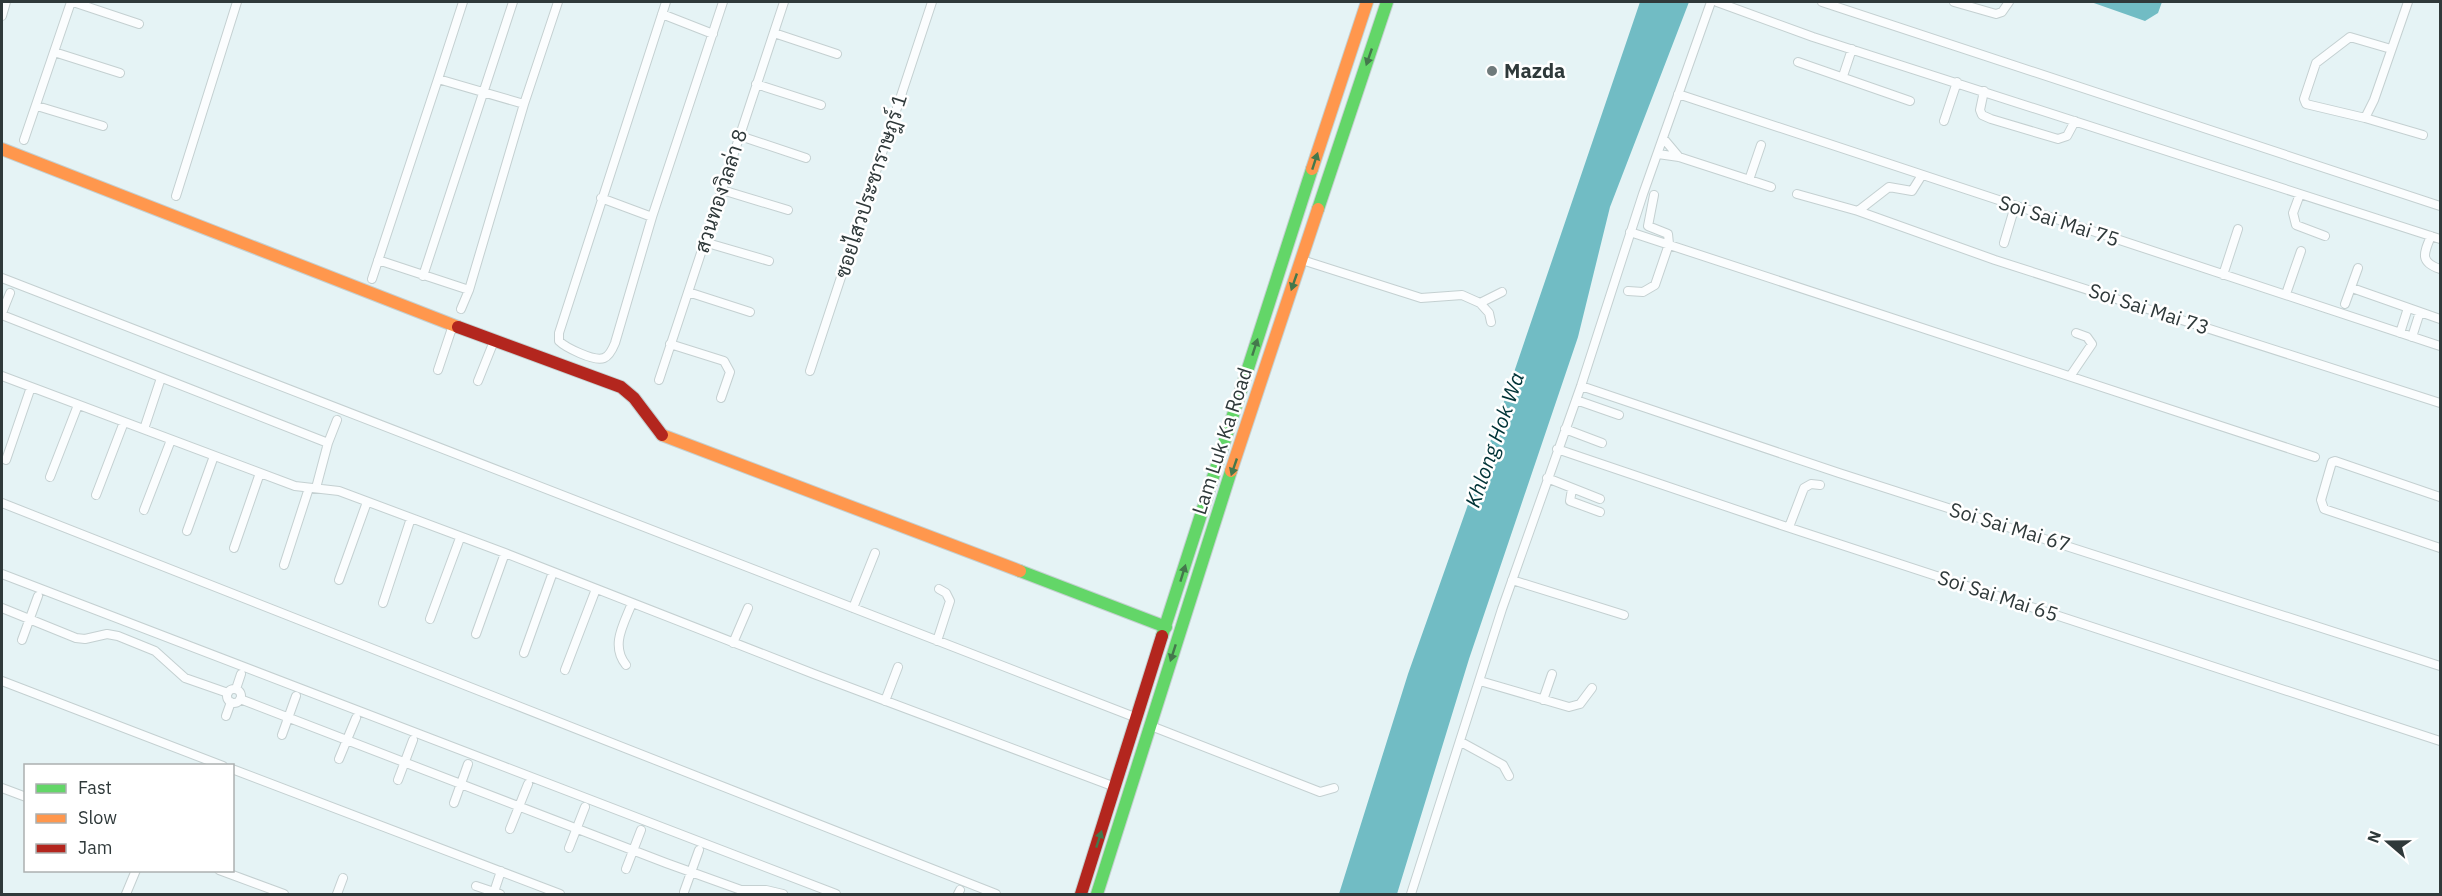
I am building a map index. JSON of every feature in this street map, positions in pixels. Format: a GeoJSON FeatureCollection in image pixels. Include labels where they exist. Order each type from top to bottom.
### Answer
{"type":"FeatureCollection","features":[{"type":"Feature","properties":{"kind":"main road","name":"Lam Luk Ka Road"},"geometry":{"type":"LineString","coordinates":[[1081,894],[1218,458],[1367,2]]}},
{"type":"Feature","properties":{"kind":"main road","name":"Lam Luk Ka Road"},"geometry":{"type":"LineString","coordinates":[[1096,894],[1246,425],[1387,2]]}},
{"type":"Feature","properties":{"kind":"main road"},"geometry":{"type":"LineString","coordinates":[[2,149],[494,341],[627,390],[639,402],[652,428],[663,436],[1166,627]]}},
{"type":"Feature","properties":{"kind":"street"},"geometry":{"type":"LineString","coordinates":[[2,16],[6,2]]}},
{"type":"Feature","properties":{"kind":"street"},"geometry":{"type":"LineString","coordinates":[[24,140],[72,2],[139,24]]}},
{"type":"Feature","properties":{"kind":"street"},"geometry":{"type":"LineString","coordinates":[[176,196],[237,2]]}},
{"type":"Feature","properties":{"kind":"street"},"geometry":{"type":"LineString","coordinates":[[372,279],[464,2]]}},
{"type":"Feature","properties":{"kind":"street"},"geometry":{"type":"LineString","coordinates":[[423,276],[513,2]]}},
{"type":"Feature","properties":{"kind":"street"},"geometry":{"type":"LineString","coordinates":[[461,309],[469,290],[524,104],[558,2]]}},
{"type":"Feature","properties":{"kind":"street"},"geometry":{"type":"LineString","coordinates":[[666,2],[559,333],[559,340],[565,347],[596,359],[604,358],[615,343],[652,217],[723,2]]}},
{"type":"Feature","properties":{"kind":"street","name":"สวนทองวิลล่า 8"},"geometry":{"type":"LineString","coordinates":[[659,380],[784,2]]}},
{"type":"Feature","properties":{"kind":"street","name":"ซอยไสวประชาราษฎร์ 1"},"geometry":{"type":"LineString","coordinates":[[810,371],[932,2]]}},
{"type":"Feature","properties":{"kind":"street"},"geometry":{"type":"LineString","coordinates":[[1411,894],[1512,580],[1557,448],[1581,386],[1630,232],[1711,2]]}},
{"type":"Feature","properties":{"kind":"street"},"geometry":{"type":"LineString","coordinates":[[1717,2],[1852,49],[2440,238]]}},
{"type":"Feature","properties":{"kind":"street"},"geometry":{"type":"LineString","coordinates":[[1822,2],[2440,206]]}},
{"type":"Feature","properties":{"kind":"street"},"geometry":{"type":"LineString","coordinates":[[1954,2],[1996,14],[2002,12],[2009,2]]}},
{"type":"Feature","properties":{"kind":"street"},"geometry":{"type":"LineString","coordinates":[[2365,118],[2374,100],[2409,2]]}},
{"type":"Feature","properties":{"kind":"street"},"geometry":{"type":"LineString","coordinates":[[662,14],[713,34]]}},
{"type":"Feature","properties":{"kind":"street"},"geometry":{"type":"LineString","coordinates":[[774,33],[837,54]]}},
{"type":"Feature","properties":{"kind":"street"},"geometry":{"type":"LineString","coordinates":[[2391,49],[2350,37],[2316,63],[2304,99],[2306,104],[2423,135]]}},
{"type":"Feature","properties":{"kind":"street"},"geometry":{"type":"LineString","coordinates":[[1843,76],[1852,49]]}},
{"type":"Feature","properties":{"kind":"street"},"geometry":{"type":"LineString","coordinates":[[54,52],[120,73]]}},
{"type":"Feature","properties":{"kind":"street"},"geometry":{"type":"LineString","coordinates":[[1798,62],[1910,100]]}},
{"type":"Feature","properties":{"kind":"street"},"geometry":{"type":"LineString","coordinates":[[438,79],[524,104]]}},
{"type":"Feature","properties":{"kind":"street"},"geometry":{"type":"LineString","coordinates":[[1944,121],[1957,82]]}},
{"type":"Feature","properties":{"kind":"street"},"geometry":{"type":"LineString","coordinates":[[756,84],[821,105]]}},
{"type":"Feature","properties":{"kind":"street"},"geometry":{"type":"LineString","coordinates":[[1984,91],[1980,110],[1982,115],[1991,119],[2058,139],[2067,136],[2075,121]]}},
{"type":"Feature","properties":{"kind":"street","name":"Soi Sai Mai 75"},"geometry":{"type":"LineString","coordinates":[[1678,94],[2440,346]]}},
{"type":"Feature","properties":{"kind":"street"},"geometry":{"type":"LineString","coordinates":[[37,106],[103,126]]}},
{"type":"Feature","properties":{"kind":"street"},"geometry":{"type":"LineString","coordinates":[[740,136],[806,158]]}},
{"type":"Feature","properties":{"kind":"street"},"geometry":{"type":"LineString","coordinates":[[1663,138],[1679,157]]}},
{"type":"Feature","properties":{"kind":"street"},"geometry":{"type":"LineString","coordinates":[[1749,180],[1761,145]]}},
{"type":"Feature","properties":{"kind":"street"},"geometry":{"type":"LineString","coordinates":[[1658,154],[1679,157],[1771,187]]}},
{"type":"Feature","properties":{"kind":"street"},"geometry":{"type":"LineString","coordinates":[[1858,211],[1889,188],[1912,191],[1922,175]]}},
{"type":"Feature","properties":{"kind":"street"},"geometry":{"type":"LineString","coordinates":[[722,190],[788,210]]}},
{"type":"Feature","properties":{"kind":"street","name":"Soi Sai Mai 73"},"geometry":{"type":"LineString","coordinates":[[1797,194],[1858,211],[1995,260],[2440,404]]}},
{"type":"Feature","properties":{"kind":"street"},"geometry":{"type":"LineString","coordinates":[[2300,194],[2293,213],[2296,225],[2325,236]]}},
{"type":"Feature","properties":{"kind":"street"},"geometry":{"type":"LineString","coordinates":[[1628,291],[1643,292],[1655,285],[1669,244],[1668,234],[1648,226],[1654,195]]}},
{"type":"Feature","properties":{"kind":"street"},"geometry":{"type":"LineString","coordinates":[[601,198],[652,217]]}},
{"type":"Feature","properties":{"kind":"street"},"geometry":{"type":"LineString","coordinates":[[2004,243],[2014,206]]}},
{"type":"Feature","properties":{"kind":"street"},"geometry":{"type":"LineString","coordinates":[[2223,275],[2238,230]]}},
{"type":"Feature","properties":{"kind":"street"},"geometry":{"type":"LineString","coordinates":[[1630,232],[2315,457]]}},
{"type":"Feature","properties":{"kind":"street"},"geometry":{"type":"LineString","coordinates":[[2431,236],[2425,251],[2426,261],[2430,266],[2440,269]]}},
{"type":"Feature","properties":{"kind":"street"},"geometry":{"type":"LineString","coordinates":[[704,242],[769,261]]}},
{"type":"Feature","properties":{"kind":"street"},"geometry":{"type":"LineString","coordinates":[[2286,294],[2301,251]]}},
{"type":"Feature","properties":{"kind":"street"},"geometry":{"type":"LineString","coordinates":[[378,260],[469,290]]}},
{"type":"Feature","properties":{"kind":"street"},"geometry":{"type":"LineString","coordinates":[[1302,260],[1420,298],[1462,295],[1480,303],[1489,313],[1491,322]]}},
{"type":"Feature","properties":{"kind":"street"},"geometry":{"type":"LineString","coordinates":[[2345,304],[2358,268]]}},
{"type":"Feature","properties":{"kind":"street"},"geometry":{"type":"LineString","coordinates":[[2,278],[1137,718]]}},
{"type":"Feature","properties":{"kind":"street"},"geometry":{"type":"LineString","coordinates":[[2352,288],[2440,319]]}},
{"type":"Feature","properties":{"kind":"street"},"geometry":{"type":"LineString","coordinates":[[688,292],[750,312]]}},
{"type":"Feature","properties":{"kind":"street"},"geometry":{"type":"LineString","coordinates":[[1480,303],[1502,292]]}},
{"type":"Feature","properties":{"kind":"street"},"geometry":{"type":"LineString","coordinates":[[10,293],[2,314],[328,443]]}},
{"type":"Feature","properties":{"kind":"street"},"geometry":{"type":"LineString","coordinates":[[2400,333],[2408,308]]}},
{"type":"Feature","properties":{"kind":"street"},"geometry":{"type":"LineString","coordinates":[[2412,337],[2420,312]]}},
{"type":"Feature","properties":{"kind":"street"},"geometry":{"type":"LineString","coordinates":[[438,370],[453,325]]}},
{"type":"Feature","properties":{"kind":"street"},"geometry":{"type":"LineString","coordinates":[[2071,375],[2092,344],[2087,337],[2076,333]]}},
{"type":"Feature","properties":{"kind":"street"},"geometry":{"type":"LineString","coordinates":[[478,381],[494,341]]}},
{"type":"Feature","properties":{"kind":"street"},"geometry":{"type":"LineString","coordinates":[[670,344],[724,361],[730,372],[721,398]]}},
{"type":"Feature","properties":{"kind":"street"},"geometry":{"type":"LineString","coordinates":[[2,376],[260,473],[312,488],[330,488],[1115,787]]}},
{"type":"Feature","properties":{"kind":"street"},"geometry":{"type":"LineString","coordinates":[[144,429],[161,378]]}},
{"type":"Feature","properties":{"kind":"street","name":"Soi Sai Mai 67"},"geometry":{"type":"LineString","coordinates":[[1581,386],[1839,473],[2440,666]]}},
{"type":"Feature","properties":{"kind":"street"},"geometry":{"type":"LineString","coordinates":[[6,460],[31,387]]}},
{"type":"Feature","properties":{"kind":"street"},"geometry":{"type":"LineString","coordinates":[[1576,400],[1619,415]]}},
{"type":"Feature","properties":{"kind":"street"},"geometry":{"type":"LineString","coordinates":[[50,477],[78,405]]}},
{"type":"Feature","properties":{"kind":"street"},"geometry":{"type":"LineString","coordinates":[[284,565],[337,420]]}},
{"type":"Feature","properties":{"kind":"street"},"geometry":{"type":"LineString","coordinates":[[96,495],[124,422]]}},
{"type":"Feature","properties":{"kind":"street"},"geometry":{"type":"LineString","coordinates":[[1565,429],[1602,442]]}},
{"type":"Feature","properties":{"kind":"street"},"geometry":{"type":"LineString","coordinates":[[144,510],[171,440]]}},
{"type":"Feature","properties":{"kind":"street","name":"Soi Sai Mai 65"},"geometry":{"type":"LineString","coordinates":[[1557,448],[1789,527],[2440,741]]}},
{"type":"Feature","properties":{"kind":"street"},"geometry":{"type":"LineString","coordinates":[[187,531],[214,456]]}},
{"type":"Feature","properties":{"kind":"street"},"geometry":{"type":"LineString","coordinates":[[2440,496],[2335,461],[2332,462],[2321,500],[2324,509],[2440,548]]}},
{"type":"Feature","properties":{"kind":"street"},"geometry":{"type":"LineString","coordinates":[[234,548],[260,473]]}},
{"type":"Feature","properties":{"kind":"street"},"geometry":{"type":"LineString","coordinates":[[1547,478],[1600,499]]}},
{"type":"Feature","properties":{"kind":"street"},"geometry":{"type":"LineString","coordinates":[[1789,527],[1804,488],[1811,484],[1820,485]]}},
{"type":"Feature","properties":{"kind":"street"},"geometry":{"type":"LineString","coordinates":[[1572,489],[1570,501],[1600,512]]}},
{"type":"Feature","properties":{"kind":"street"},"geometry":{"type":"LineString","coordinates":[[339,580],[367,502]]}},
{"type":"Feature","properties":{"kind":"street"},"geometry":{"type":"LineString","coordinates":[[2,503],[996,894]]}},
{"type":"Feature","properties":{"kind":"street"},"geometry":{"type":"LineString","coordinates":[[383,603],[411,518]]}},
{"type":"Feature","properties":{"kind":"street"},"geometry":{"type":"LineString","coordinates":[[430,619],[460,538]]}},
{"type":"Feature","properties":{"kind":"street"},"geometry":{"type":"LineString","coordinates":[[476,634],[505,553]]}},
{"type":"Feature","properties":{"kind":"street"},"geometry":{"type":"LineString","coordinates":[[853,608],[875,553]]}},
{"type":"Feature","properties":{"kind":"street"},"geometry":{"type":"LineString","coordinates":[[524,653],[553,572]]}},
{"type":"Feature","properties":{"kind":"street"},"geometry":{"type":"LineString","coordinates":[[2,574],[836,894]]}},
{"type":"Feature","properties":{"kind":"street"},"geometry":{"type":"LineString","coordinates":[[1512,580],[1624,615]]}},
{"type":"Feature","properties":{"kind":"street"},"geometry":{"type":"LineString","coordinates":[[565,670],[596,589]]}},
{"type":"Feature","properties":{"kind":"street"},"geometry":{"type":"LineString","coordinates":[[937,641],[950,602],[946,593],[939,589]]}},
{"type":"Feature","properties":{"kind":"street"},"geometry":{"type":"LineString","coordinates":[[22,640],[38,596]]}},
{"type":"Feature","properties":{"kind":"street"},"geometry":{"type":"LineString","coordinates":[[626,665],[619,657],[618,642],[632,603]]}},
{"type":"Feature","properties":{"kind":"street"},"geometry":{"type":"LineString","coordinates":[[2,608],[76,638],[85,639],[107,634],[155,651],[185,678],[240,693],[226,716]]}},
{"type":"Feature","properties":{"kind":"street"},"geometry":{"type":"LineString","coordinates":[[734,643],[748,608]]}},
{"type":"Feature","properties":{"kind":"street"},"geometry":{"type":"LineString","coordinates":[[885,701],[898,667]]}},
{"type":"Feature","properties":{"kind":"street"},"geometry":{"type":"LineString","coordinates":[[232,691],[241,674]]}},
{"type":"Feature","properties":{"kind":"street"},"geometry":{"type":"LineString","coordinates":[[1543,700],[1552,674]]}},
{"type":"Feature","properties":{"kind":"street"},"geometry":{"type":"LineString","coordinates":[[2,681],[220,764]]}},
{"type":"Feature","properties":{"kind":"street"},"geometry":{"type":"LineString","coordinates":[[1480,681],[1573,707],[1585,700],[1592,688]]}},
{"type":"Feature","properties":{"kind":"street"},"geometry":{"type":"LineString","coordinates":[[282,735],[296,696]]}},
{"type":"Feature","properties":{"kind":"street"},"geometry":{"type":"LineString","coordinates":[[236,701],[347,739],[518,807],[744,892],[766,890],[783,894]]}},
{"type":"Feature","properties":{"kind":"street"},"geometry":{"type":"LineString","coordinates":[[339,759],[356,718]]}},
{"type":"Feature","properties":{"kind":"street"},"geometry":{"type":"LineString","coordinates":[[1151,726],[1320,792],[1334,788]]}},
{"type":"Feature","properties":{"kind":"street"},"geometry":{"type":"LineString","coordinates":[[398,780],[413,740]]}},
{"type":"Feature","properties":{"kind":"street"},"geometry":{"type":"LineString","coordinates":[[1461,742],[1503,765],[1509,776]]}},
{"type":"Feature","properties":{"kind":"street"},"geometry":{"type":"LineString","coordinates":[[454,803],[468,764]]}},
{"type":"Feature","properties":{"kind":"street"},"geometry":{"type":"LineString","coordinates":[[234,770],[560,894]]}},
{"type":"Feature","properties":{"kind":"street"},"geometry":{"type":"LineString","coordinates":[[510,829],[528,784]]}},
{"type":"Feature","properties":{"kind":"street"},"geometry":{"type":"LineString","coordinates":[[2,788],[24,796]]}},
{"type":"Feature","properties":{"kind":"street"},"geometry":{"type":"LineString","coordinates":[[569,848],[585,807]]}},
{"type":"Feature","properties":{"kind":"street"},"geometry":{"type":"LineString","coordinates":[[626,869],[641,830]]}},
{"type":"Feature","properties":{"kind":"street"},"geometry":{"type":"LineString","coordinates":[[684,892],[699,850]]}},
{"type":"Feature","properties":{"kind":"street"},"geometry":{"type":"LineString","coordinates":[[476,886],[497,893],[501,871]]}},
{"type":"Feature","properties":{"kind":"street"},"geometry":{"type":"LineString","coordinates":[[126,894],[135,872]]}},
{"type":"Feature","properties":{"kind":"street"},"geometry":{"type":"LineString","coordinates":[[224,872],[284,894]]}},
{"type":"Feature","properties":{"kind":"street"},"geometry":{"type":"LineString","coordinates":[[337,894],[343,878]]}},
{"type":"Feature","properties":{"kind":"water","name":"Khlong Hok Wa"},"geometry":{"type":"Polygon","coordinates":[[[1640,2],[1689,2],[1610,207],[1578,337],[1469,659],[1397,894],[1339,894],[1408,674],[1494,431],[1640,2]]]}},
{"type":"Feature","properties":{"kind":"water"},"geometry":{"type":"Polygon","coordinates":[[[2091,2],[2162,2],[2158,13],[2145,21],[2091,2]]]}},
{"type":"Feature","properties":{"kind":"traffic: fast"},"geometry":{"type":"LineString","coordinates":[[1318,209],[1387,2]]}},
{"type":"Feature","properties":{"kind":"traffic: fast"},"geometry":{"type":"LineString","coordinates":[[1162,636],[1312,169]]}},
{"type":"Feature","properties":{"kind":"traffic: fast"},"geometry":{"type":"LineString","coordinates":[[1097,894],[1231,471]]}},
{"type":"Feature","properties":{"kind":"traffic: fast"},"geometry":{"type":"LineString","coordinates":[[1020,571],[1166,627]]}},
{"type":"Feature","properties":{"kind":"traffic: slow"},"geometry":{"type":"LineString","coordinates":[[1312,169],[1367,2]]}},
{"type":"Feature","properties":{"kind":"traffic: slow"},"geometry":{"type":"LineString","coordinates":[[2,149],[458,327]]}},
{"type":"Feature","properties":{"kind":"traffic: slow"},"geometry":{"type":"LineString","coordinates":[[1231,471],[1318,209]]}},
{"type":"Feature","properties":{"kind":"traffic: slow"},"geometry":{"type":"LineString","coordinates":[[662,435],[1020,571]]}},
{"type":"Feature","properties":{"kind":"traffic: jam"},"geometry":{"type":"LineString","coordinates":[[458,327],[621,387],[634,398],[662,435]]}},
{"type":"Feature","properties":{"kind":"traffic: jam"},"geometry":{"type":"LineString","coordinates":[[1081,894],[1162,636]]}},
{"type":"Feature","properties":{"kind":"place","name":"Mazda"},"geometry":{"type":"Point","coordinates":[1492,71]}}]}
